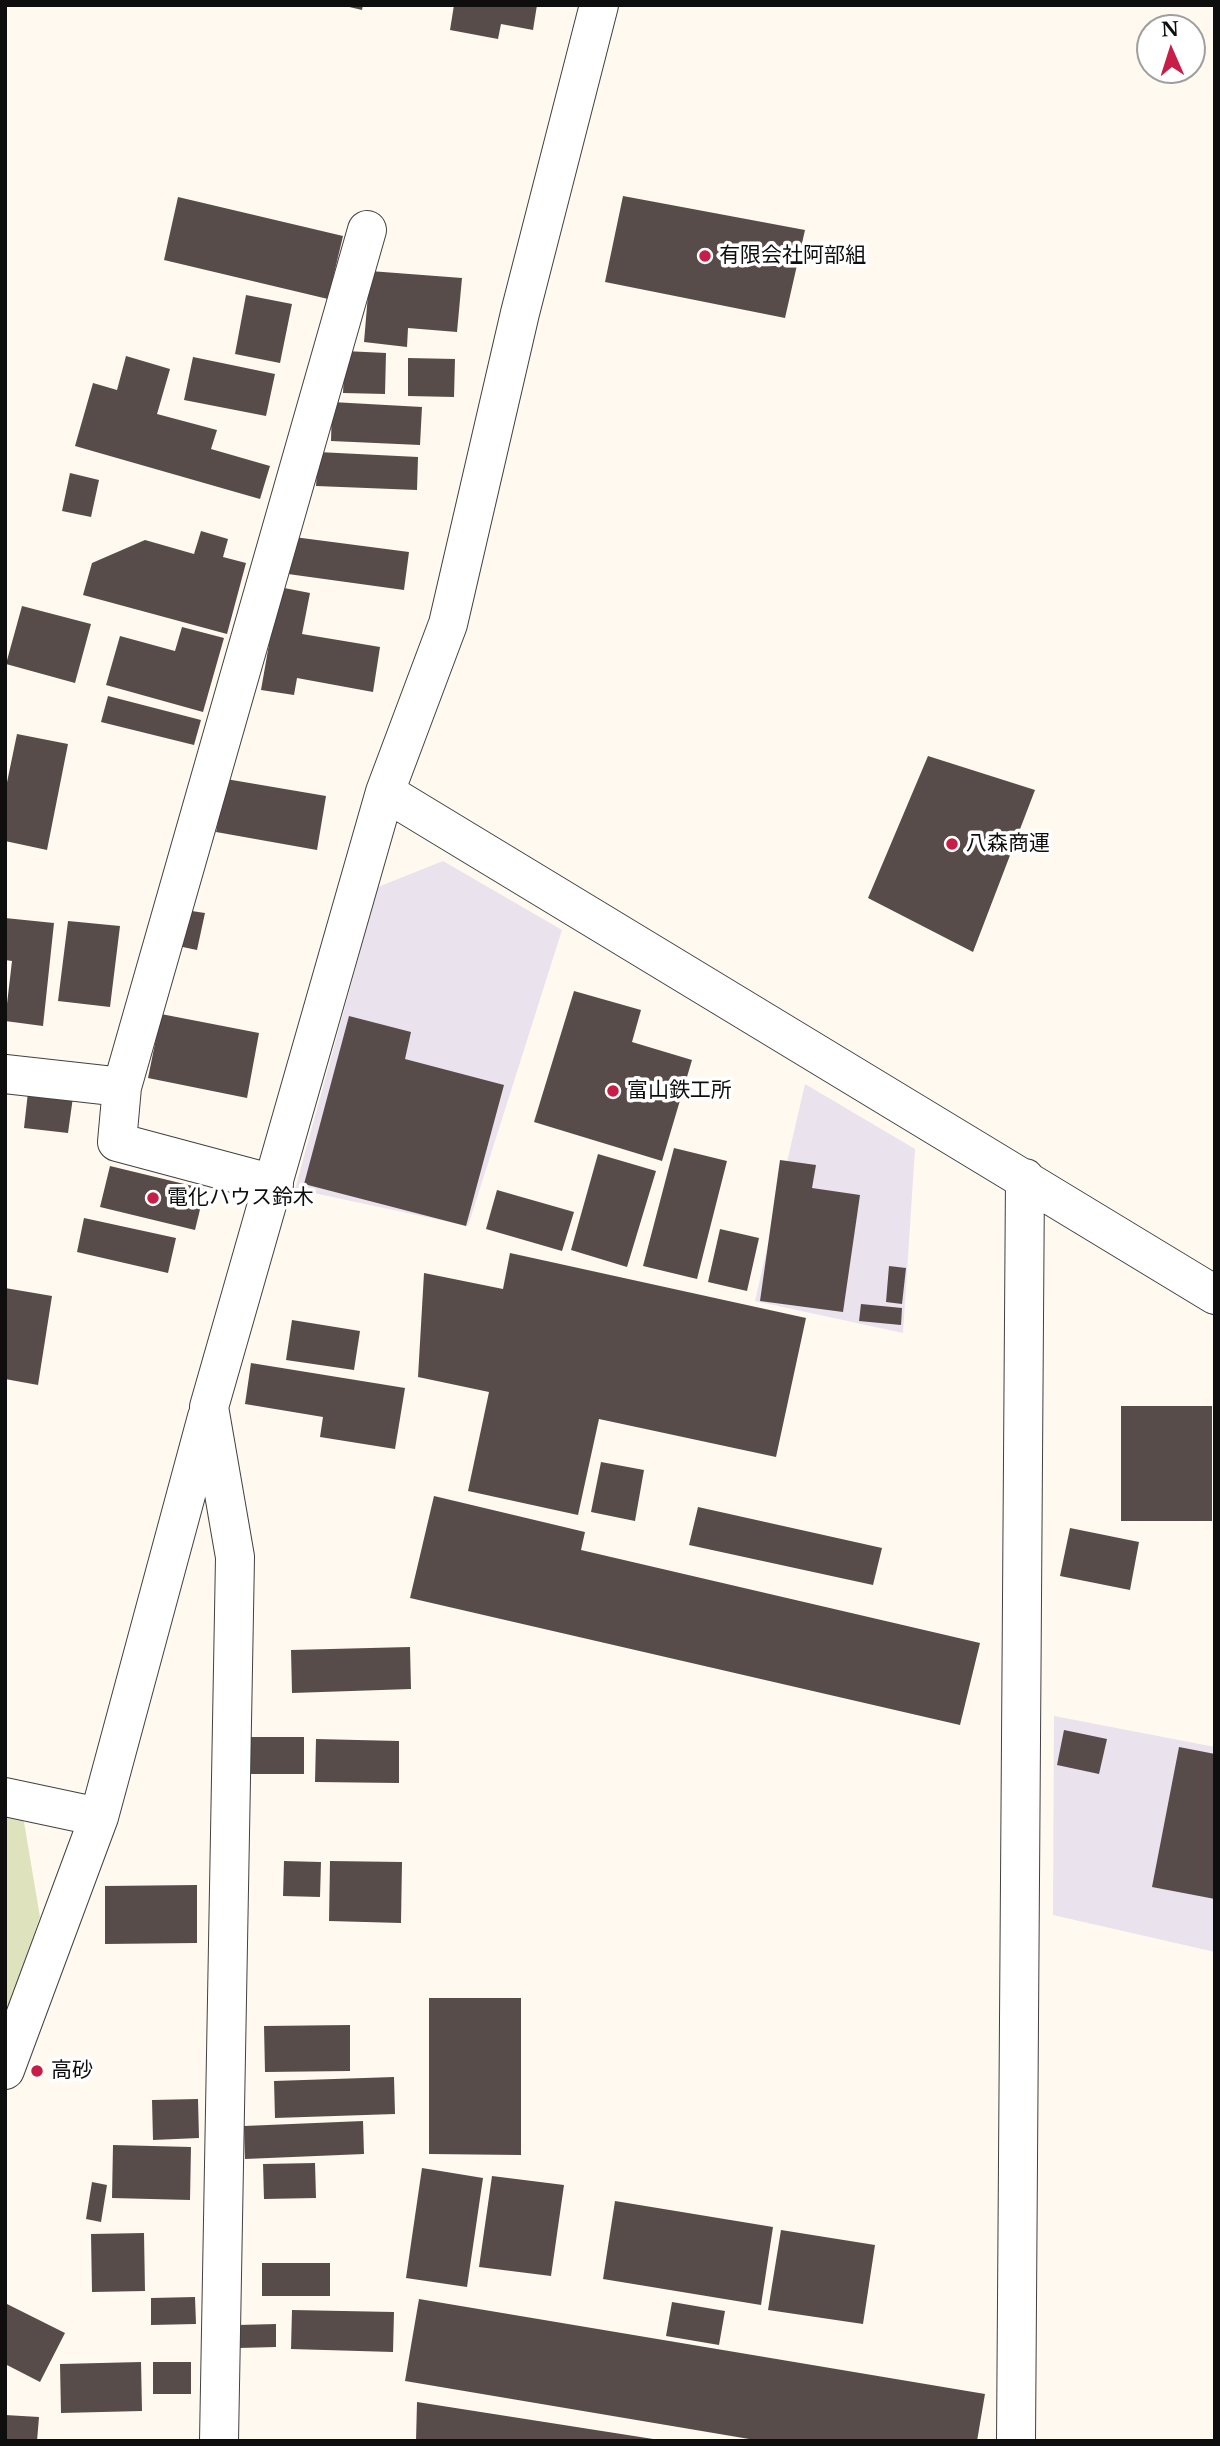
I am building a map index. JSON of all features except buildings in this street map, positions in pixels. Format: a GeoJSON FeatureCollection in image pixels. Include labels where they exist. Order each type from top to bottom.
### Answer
{"type":"FeatureCollection","features":[{"type":"Feature","properties":{"kind":"street"},"geometry":{"type":"LineString","coordinates":[[5,2070],[99,1817],[209,1407],[385,792],[448,624],[520,313],[599,5]]}},
{"type":"Feature","properties":{"kind":"street"},"geometry":{"type":"LineString","coordinates":[[274,1184],[117,1142],[121,1087],[367,230]]}},
{"type":"Feature","properties":{"kind":"street"},"geometry":{"type":"LineString","coordinates":[[385,792],[1215,1294]]}},
{"type":"Feature","properties":{"kind":"street"},"geometry":{"type":"LineString","coordinates":[[5,1074],[121,1087]]}},
{"type":"Feature","properties":{"kind":"street"},"geometry":{"type":"LineString","coordinates":[[1016,2441],[1025,1178]]}},
{"type":"Feature","properties":{"kind":"street"},"geometry":{"type":"LineString","coordinates":[[209,1407],[235,1557],[219,2441]]}},
{"type":"Feature","properties":{"kind":"street"},"geometry":{"type":"LineString","coordinates":[[5,1797],[99,1817]]}},
{"type":"Feature","properties":{"kind":"shaded area"},"geometry":{"type":"Polygon","coordinates":[[[443,861],[562,930],[468,1226],[295,1189],[378,887],[443,861]]]}},
{"type":"Feature","properties":{"kind":"shaded area"},"geometry":{"type":"Polygon","coordinates":[[[805,1084],[915,1149],[903,1333],[755,1301],[805,1084]]]}},
{"type":"Feature","properties":{"kind":"shaded area"},"geometry":{"type":"Polygon","coordinates":[[[1054,1716],[1215,1747],[1215,1952],[1053,1915],[1054,1716]]]}},
{"type":"Feature","properties":{"kind":"green space"},"geometry":{"type":"Polygon","coordinates":[[[5,1812],[23,1816],[40,1917],[5,2016],[5,1812]]]}},
{"type":"Feature","properties":{"kind":"place","name":"有限会社阿部組"},"geometry":{"type":"Point","coordinates":[705,256]}},
{"type":"Feature","properties":{"kind":"place","name":"八森商運"},"geometry":{"type":"Point","coordinates":[952,844]}},
{"type":"Feature","properties":{"kind":"place","name":"富山鉄工所"},"geometry":{"type":"Point","coordinates":[613,1091]}},
{"type":"Feature","properties":{"kind":"place","name":"電化ハウス鈴木"},"geometry":{"type":"Point","coordinates":[153,1198]}},
{"type":"Feature","properties":{"kind":"place","name":"高砂"},"geometry":{"type":"Point","coordinates":[37,2071]}}]}
